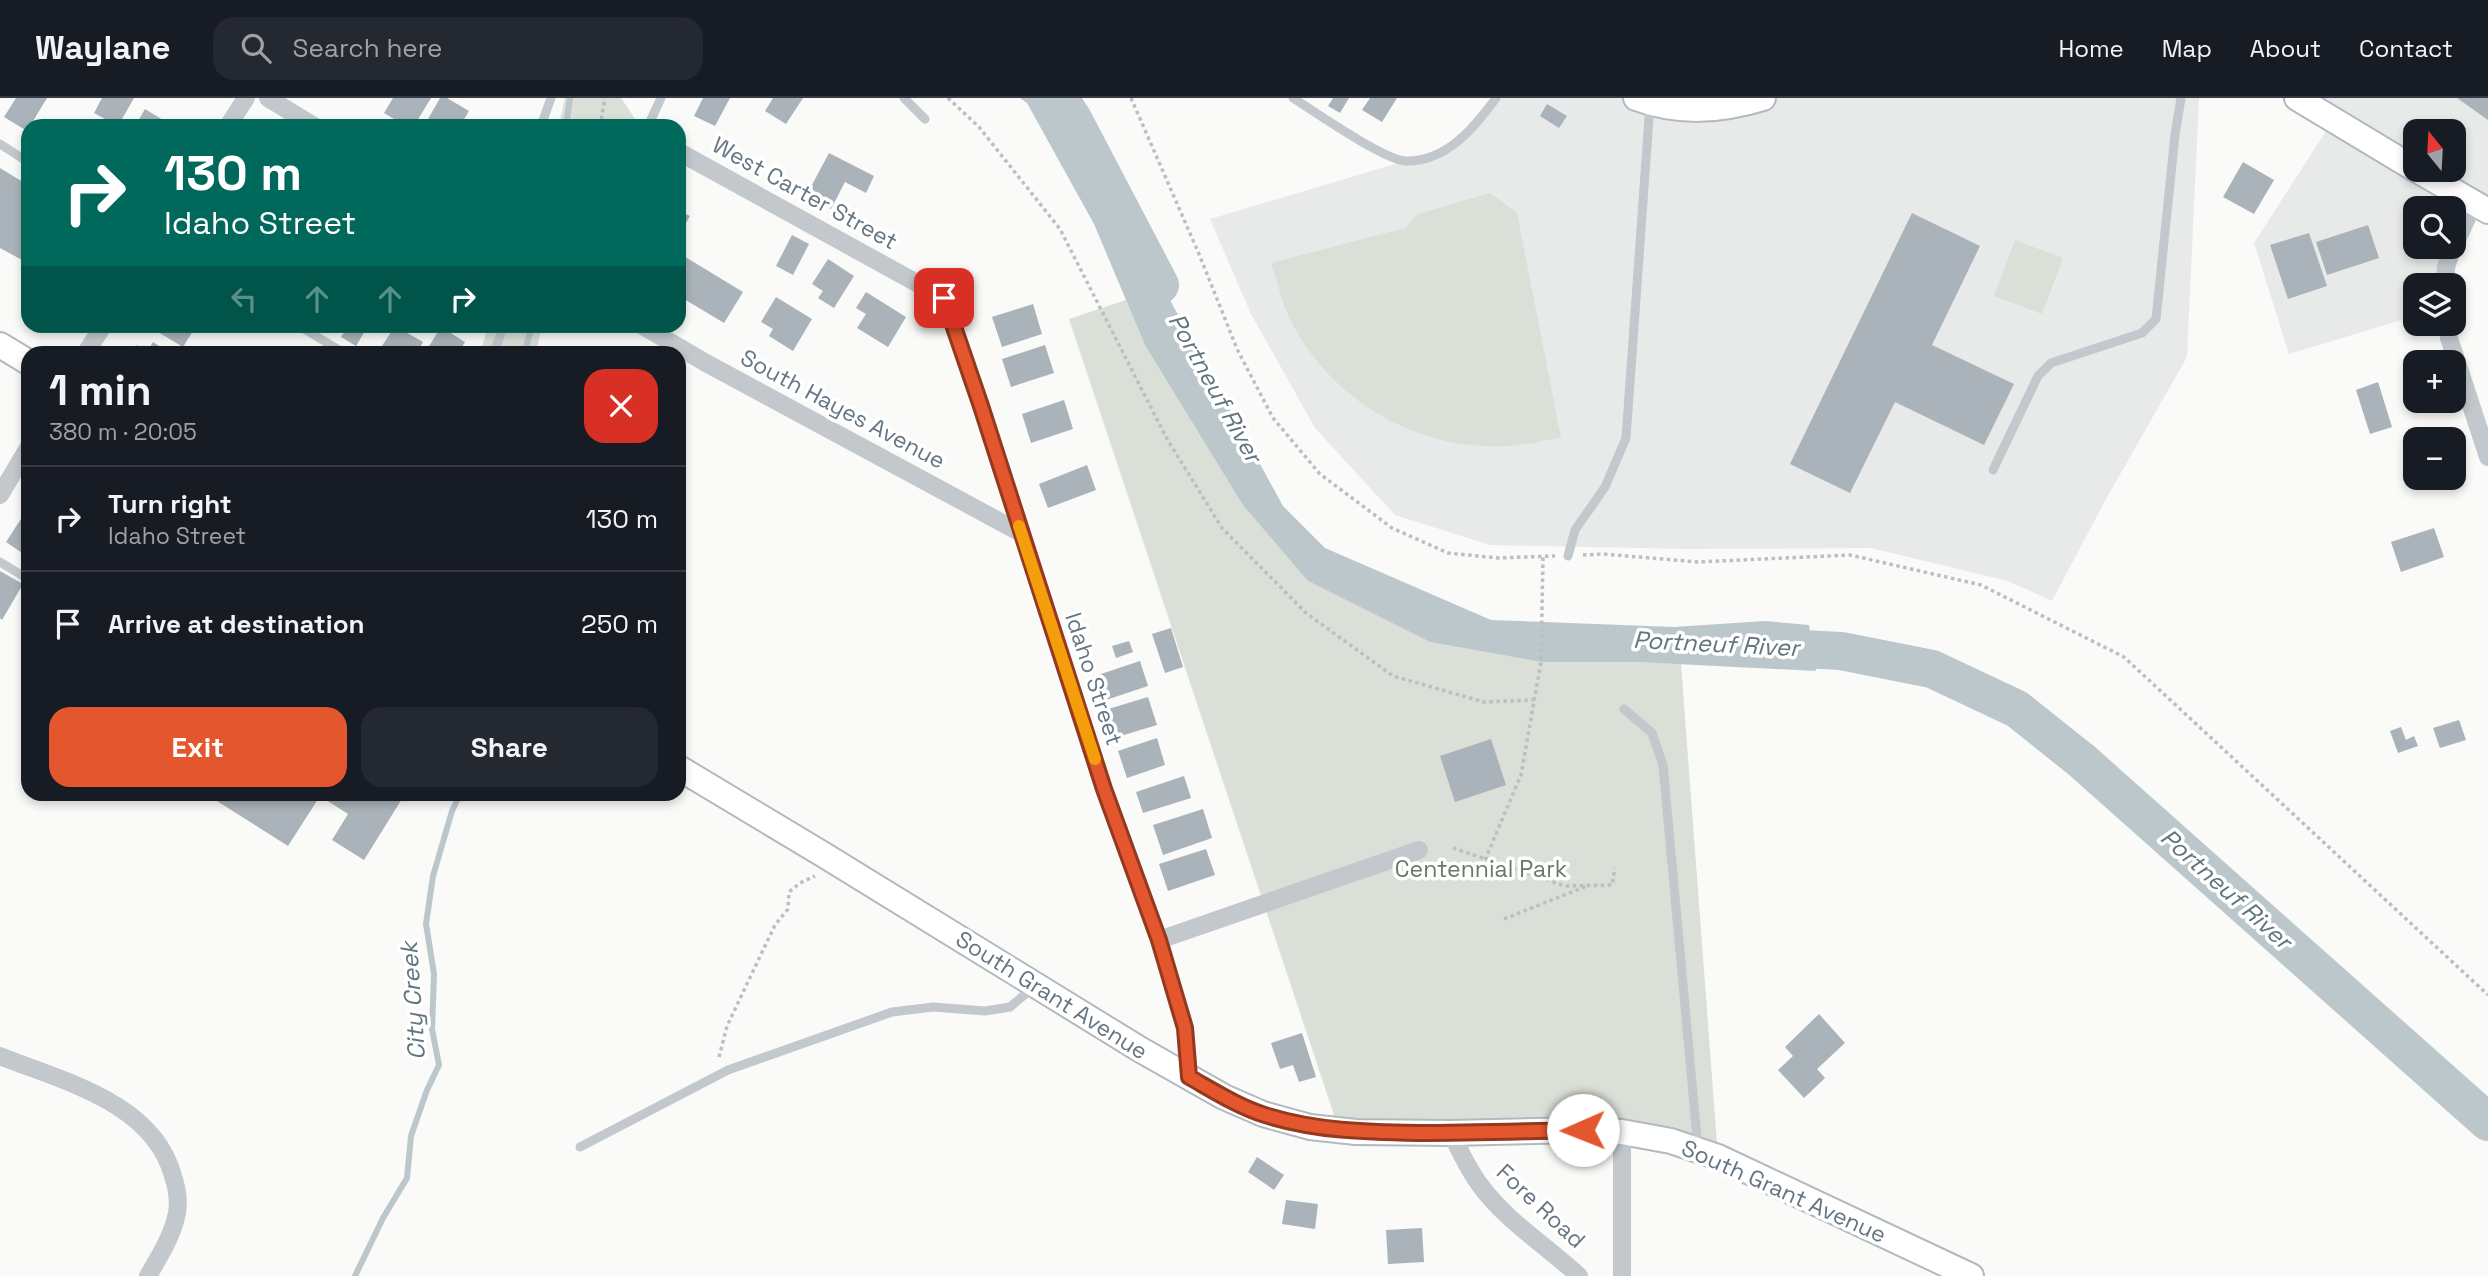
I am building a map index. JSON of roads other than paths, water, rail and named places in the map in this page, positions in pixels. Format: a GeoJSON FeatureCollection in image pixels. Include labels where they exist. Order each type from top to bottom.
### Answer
{"type":"FeatureCollection","features":[{"type":"Feature","properties":{"kind":"street"},"geometry":{"type":"LineString","coordinates":[[232,119],[246,98]]}},
{"type":"Feature","properties":{"kind":"street"},"geometry":{"type":"LineString","coordinates":[[268,98],[302,119]]}},
{"type":"Feature","properties":{"kind":"street"},"geometry":{"type":"LineString","coordinates":[[1643,101],[1677,110],[1717,108],[1763,98]]}},
{"type":"Feature","properties":{"kind":"street"},"geometry":{"type":"LineString","coordinates":[[2297,98],[2403,161]]}},
{"type":"Feature","properties":{"kind":"street","name":"West Carter Street"},"geometry":{"type":"LineString","coordinates":[[686,156],[944,298]]}},
{"type":"Feature","properties":{"kind":"street"},"geometry":{"type":"LineString","coordinates":[[2438,182],[2481,207],[2466,228]]}},
{"type":"Feature","properties":{"kind":"street","name":"Idaho Street"},"geometry":{"type":"LineString","coordinates":[[944,298],[1104,789],[1159,940],[1185,1028],[1189,1077]]}},
{"type":"Feature","properties":{"kind":"street","name":"South Hayes Avenue"},"geometry":{"type":"LineString","coordinates":[[655,333],[677,346]]}},
{"type":"Feature","properties":{"kind":"street"},"geometry":{"type":"LineString","coordinates":[[2449,336],[2488,457]]}},
{"type":"Feature","properties":{"kind":"street"},"geometry":{"type":"LineString","coordinates":[[0,345],[21,358]]}},
{"type":"Feature","properties":{"kind":"street","name":"South Hayes Avenue"},"geometry":{"type":"LineString","coordinates":[[686,351],[1021,533]]}},
{"type":"Feature","properties":{"kind":"street"},"geometry":{"type":"LineString","coordinates":[[0,495],[21,460]]}},
{"type":"Feature","properties":{"kind":"street","name":"South Grant Avenue"},"geometry":{"type":"LineString","coordinates":[[686,772],[1141,1050],[1224,1097],[1263,1114],[1310,1127],[1356,1132],[1583,1130],[1622,1132],[1671,1141],[1718,1157],[1971,1276]]}},
{"type":"Feature","properties":{"kind":"street"},"geometry":{"type":"LineString","coordinates":[[1159,940],[1419,850]]}},
{"type":"Feature","properties":{"kind":"street"},"geometry":{"type":"LineString","coordinates":[[0,1056],[110,1101],[137,1120],[155,1138],[170,1163],[177,1190],[177,1213],[169,1237],[148,1276]]}},
{"type":"Feature","properties":{"kind":"street"},"geometry":{"type":"LineString","coordinates":[[1622,1132],[1622,1276]]}},
{"type":"Feature","properties":{"kind":"street","name":"Fore Road"},"geometry":{"type":"LineString","coordinates":[[1451,1133],[1472,1173],[1495,1203],[1579,1276]]}},
{"type":"Feature","properties":{"kind":"lane"},"geometry":{"type":"LineString","coordinates":[[544,119],[551,98]]}},
{"type":"Feature","properties":{"kind":"lane"},"geometry":{"type":"LineString","coordinates":[[651,119],[661,98]]}},
{"type":"Feature","properties":{"kind":"lane"},"geometry":{"type":"LineString","coordinates":[[904,98],[925,119]]}},
{"type":"Feature","properties":{"kind":"lane"},"geometry":{"type":"LineString","coordinates":[[1293,98],[1371,147],[1405,161],[1441,154],[1475,126],[1496,98]]}},
{"type":"Feature","properties":{"kind":"lane"},"geometry":{"type":"LineString","coordinates":[[1993,470],[2038,376],[2051,363],[2142,333],[2156,319],[2181,98]]}},
{"type":"Feature","properties":{"kind":"lane"},"geometry":{"type":"LineString","coordinates":[[1568,556],[1575,530],[1605,487],[1626,438],[1643,101]]}},
{"type":"Feature","properties":{"kind":"lane"},"geometry":{"type":"LineString","coordinates":[[0,144],[21,158]]}},
{"type":"Feature","properties":{"kind":"lane"},"geometry":{"type":"LineString","coordinates":[[311,333],[333,346]]}},
{"type":"Feature","properties":{"kind":"lane"},"geometry":{"type":"LineString","coordinates":[[0,562],[21,575]]}},
{"type":"Feature","properties":{"kind":"lane"},"geometry":{"type":"LineString","coordinates":[[1624,709],[1652,733],[1663,765],[1698,1151]]}},
{"type":"Feature","properties":{"kind":"lane"},"geometry":{"type":"LineString","coordinates":[[580,1147],[713,1078],[892,1012],[933,1007],[985,1011],[1010,1007],[1036,985]]}},
{"type":"Feature","properties":{"kind":"water"},"geometry":{"type":"Polygon","coordinates":[[[1020,98],[1059,98],[1283,506],[1325,548],[1491,620],[1674,627],[1765,621],[1809,625],[1816,671],[1638,662],[1541,662],[1430,642],[1308,581],[1243,505],[1145,345],[1094,224],[1027,103],[1020,98]]]}},
{"type":"Feature","properties":{"kind":"waterway","name":"City Creek"},"geometry":{"type":"LineString","coordinates":[[567,119],[570,98]]}},
{"type":"Feature","properties":{"kind":"waterway","name":"Portneuf River"},"geometry":{"type":"LineString","coordinates":[[1059,98],[1073,119],[1160,285]]}},
{"type":"Feature","properties":{"kind":"waterway","name":"City Creek"},"geometry":{"type":"LineString","coordinates":[[526,346],[530,333]]}},
{"type":"Feature","properties":{"kind":"waterway","name":"Portneuf River"},"geometry":{"type":"LineString","coordinates":[[1760,647],[1841,651],[1932,669],[2017,709],[2081,760],[2488,1122]]}},
{"type":"Feature","properties":{"kind":"waterway","name":"City Creek"},"geometry":{"type":"LineString","coordinates":[[355,1276],[383,1218],[407,1178],[411,1136],[439,1065],[432,1029],[434,974],[426,924],[433,876],[457,801]]}},
{"type":"Feature","properties":{"kind":"park label","name":"Centennial Park"},"geometry":{"type":"Point","coordinates":[1481,869]}}]}
